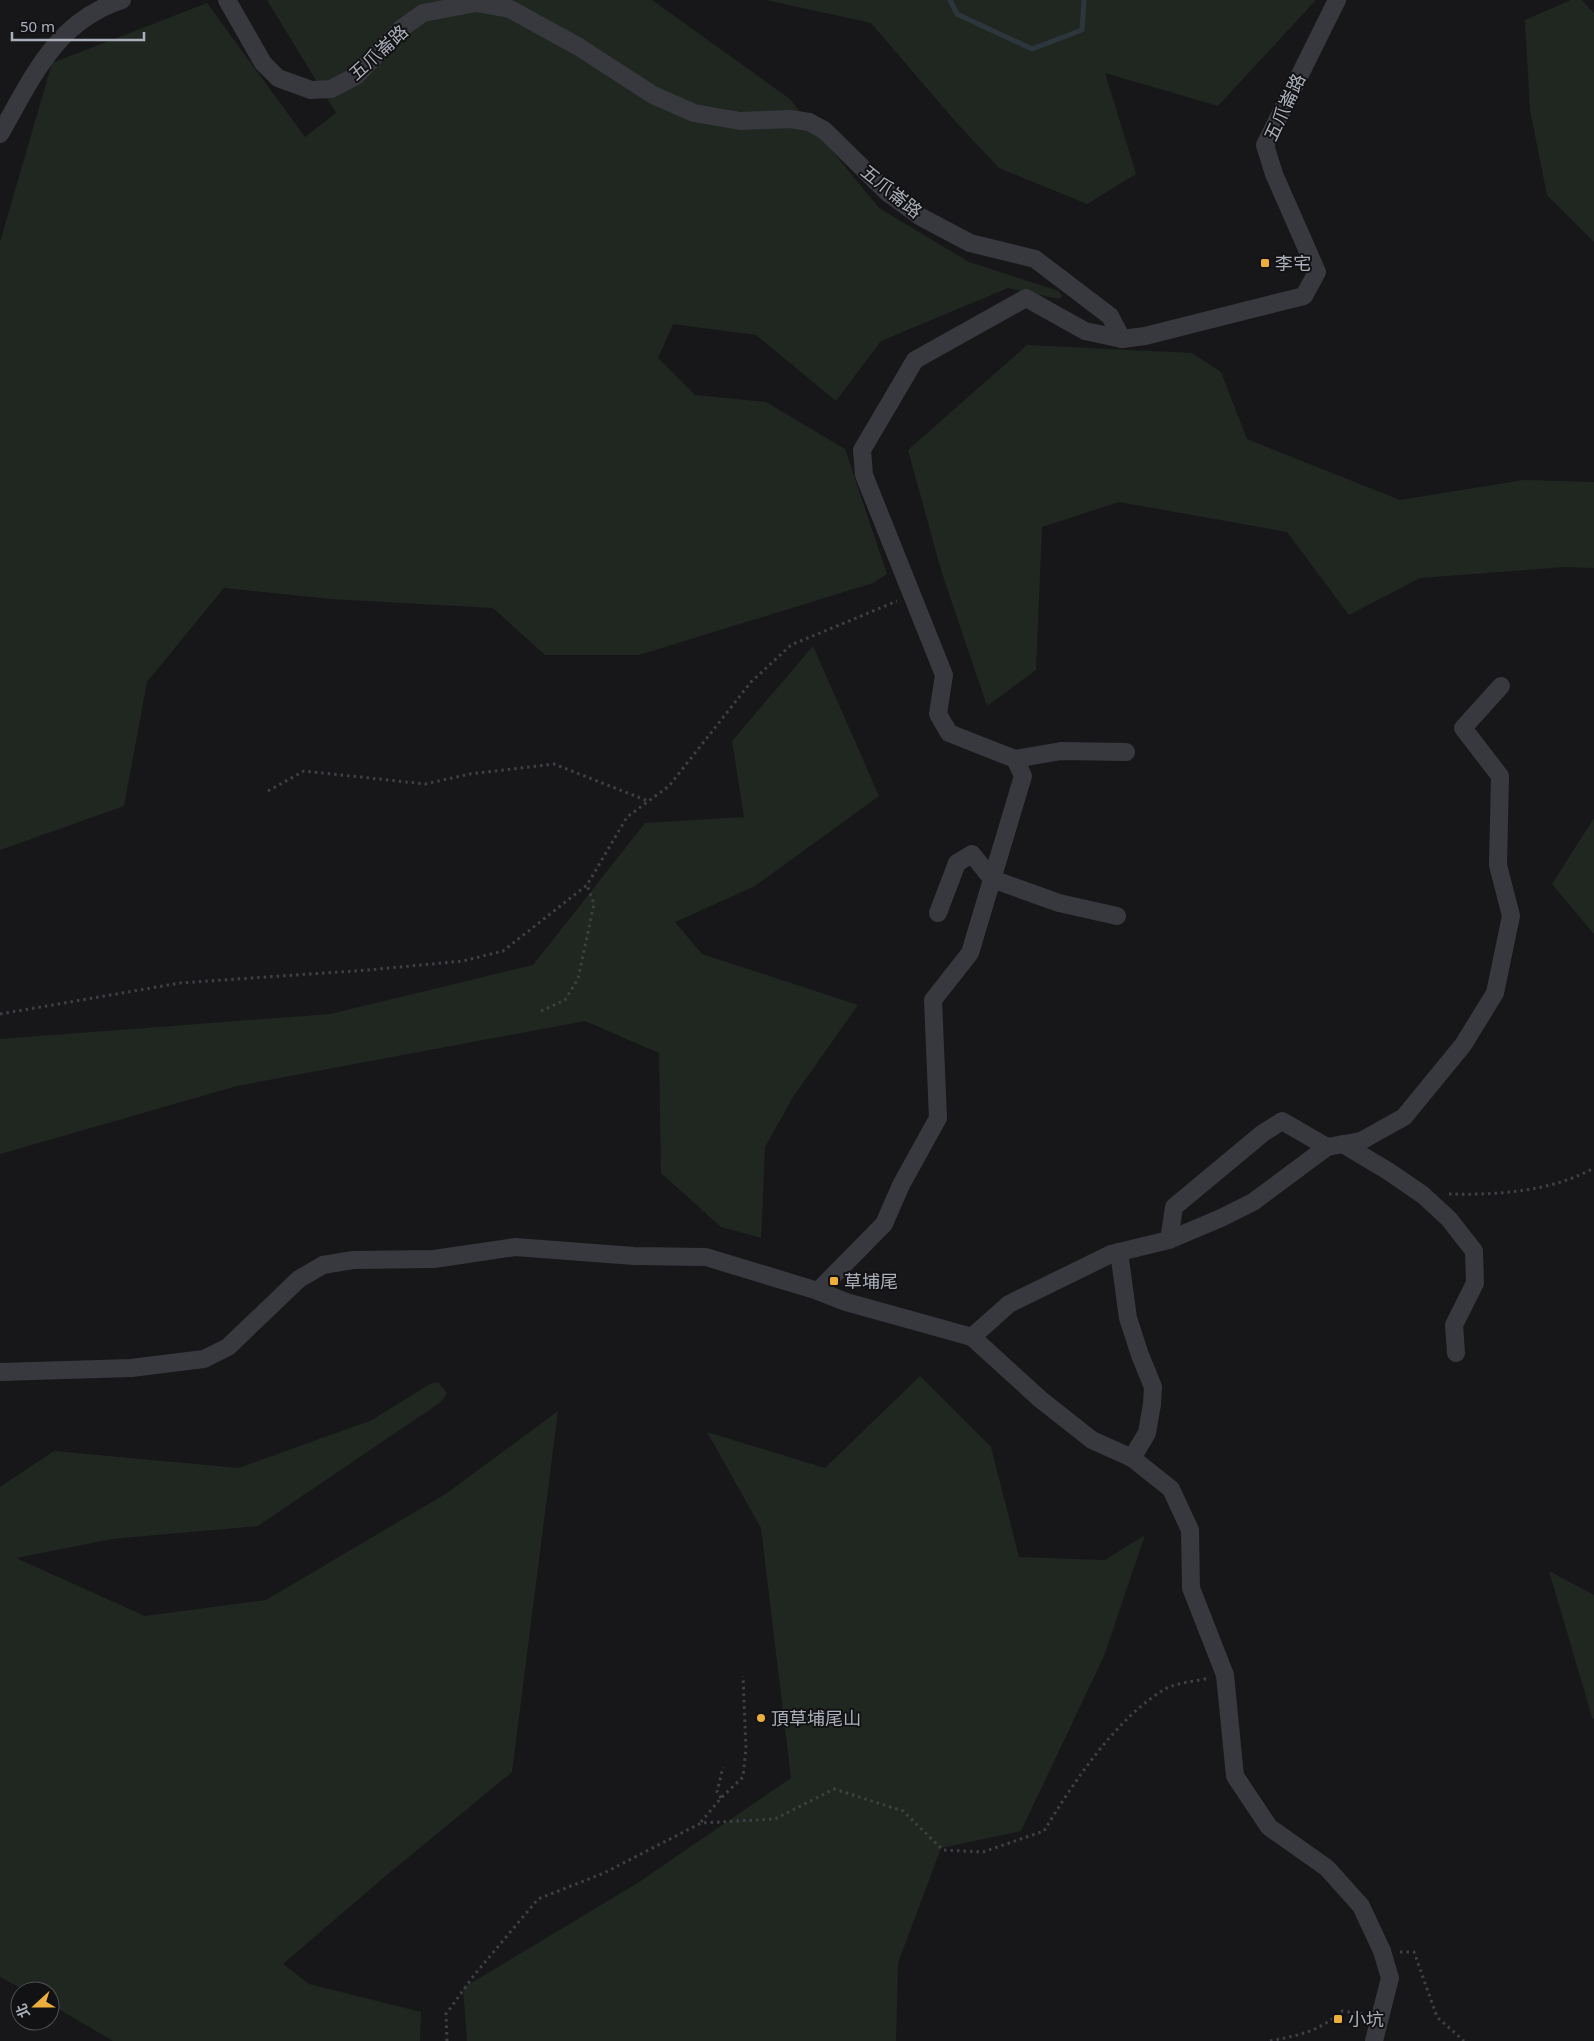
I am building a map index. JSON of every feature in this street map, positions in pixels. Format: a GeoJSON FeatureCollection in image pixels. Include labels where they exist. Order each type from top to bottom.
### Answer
{"type":"FeatureCollection","features":[{"type":"Feature","properties":{"kind":"street"},"geometry":{"type":"LineString","coordinates":[[0,134],[41,62],[61,36],[103,6],[122,0]]}},
{"type":"Feature","properties":{"kind":"street","name":"五爪崙路"},"geometry":{"type":"LineString","coordinates":[[227,0],[263,63],[278,78],[312,90],[331,89],[356,76],[402,28],[424,13],[476,3],[510,9],[579,47],[653,95],[694,113],[740,121],[790,119],[809,122],[824,130],[888,193],[922,217],[970,243],[1035,259],[1110,316],[1122,339],[1145,336],[1304,296],[1316,272],[1274,174],[1265,146],[1337,0]]}},
{"type":"Feature","properties":{"kind":"street"},"geometry":{"type":"LineString","coordinates":[[1122,339],[1085,331],[1026,298],[916,360],[862,450],[864,475],[944,675],[938,714],[949,734],[1015,759],[1061,751],[1126,752]]}},
{"type":"Feature","properties":{"kind":"street"},"geometry":{"type":"LineString","coordinates":[[972,1337],[1009,1304],[1111,1254],[1169,1240],[1221,1218],[1253,1202],[1335,1145],[1361,1141],[1404,1117],[1463,1045],[1495,993],[1511,916],[1498,865],[1500,776],[1463,728],[1501,686]]}},
{"type":"Feature","properties":{"kind":"street"},"geometry":{"type":"LineString","coordinates":[[818,1291],[884,1224],[901,1184],[938,1118],[933,1000],[970,953],[1023,776],[1015,759]]}},
{"type":"Feature","properties":{"kind":"street"},"geometry":{"type":"LineString","coordinates":[[938,913],[957,863],[972,854],[992,879],[1059,904],[1117,916]]}},
{"type":"Feature","properties":{"kind":"street"},"geometry":{"type":"LineString","coordinates":[[1169,1240],[1174,1207],[1263,1133],[1282,1121],[1388,1171],[1423,1195],[1449,1219],[1474,1251],[1476,1283],[1454,1325],[1456,1353]]}},
{"type":"Feature","properties":{"kind":"street"},"geometry":{"type":"LineString","coordinates":[[0,1372],[131,1368],[204,1359],[228,1347],[299,1279],[323,1265],[353,1260],[434,1259],[515,1246],[634,1256],[706,1257],[818,1291],[846,1302],[972,1337],[1040,1400],[1092,1440],[1132,1458],[1171,1488],[1190,1530],[1192,1588],[1225,1674],[1235,1776],[1269,1827],[1327,1868],[1361,1906],[1382,1951],[1390,1978],[1375,2039]]}},
{"type":"Feature","properties":{"kind":"street"},"geometry":{"type":"LineString","coordinates":[[1119,1252],[1128,1318],[1153,1387],[1147,1433],[1132,1458]]}},
{"type":"Feature","properties":{"kind":"path"},"geometry":{"type":"LineString","coordinates":[[0,1014],[180,983],[368,970],[463,961],[503,950],[587,885],[627,817],[669,786],[751,682],[791,645],[912,595]]}},
{"type":"Feature","properties":{"kind":"path"},"geometry":{"type":"LineString","coordinates":[[268,791],[304,771],[425,784],[470,774],[554,764],[649,801]]}},
{"type":"Feature","properties":{"kind":"path"},"geometry":{"type":"LineString","coordinates":[[541,1011],[565,1000],[578,979],[594,904],[587,885]]}},
{"type":"Feature","properties":{"kind":"path"},"geometry":{"type":"LineString","coordinates":[[1423,1195],[1499,1193],[1542,1188],[1575,1178],[1594,1168]]}},
{"type":"Feature","properties":{"kind":"path"},"geometry":{"type":"LineString","coordinates":[[701,1823],[775,1818],[834,1789],[904,1811],[943,1850],[983,1852],[1044,1831],[1066,1794],[1121,1724],[1166,1688],[1225,1674]]}},
{"type":"Feature","properties":{"kind":"path"},"geometry":{"type":"LineString","coordinates":[[447,2041],[446,2014],[475,1974],[538,1899],[604,1873],[701,1823],[743,1777],[746,1748],[743,1676]]}},
{"type":"Feature","properties":{"kind":"path"},"geometry":{"type":"LineString","coordinates":[[722,1767],[718,1792],[722,1798]]}},
{"type":"Feature","properties":{"kind":"path"},"geometry":{"type":"LineString","coordinates":[[1382,1951],[1414,1952],[1437,2017],[1464,2041]]}},
{"type":"Feature","properties":{"kind":"path"},"geometry":{"type":"LineString","coordinates":[[1270,2041],[1297,2036],[1326,2025],[1342,2012],[1363,2013],[1363,2020]]}},
{"type":"Feature","properties":{"kind":"shaded area"},"geometry":{"type":"Polygon","coordinates":[[[267,0],[652,0],[790,99],[879,208],[969,262],[1059,291],[1062,296],[1059,299],[1008,288],[881,341],[836,401],[756,335],[673,324],[658,358],[695,395],[766,402],[845,449],[887,574],[873,583],[639,655],[545,655],[493,608],[331,599],[224,588],[147,682],[124,806],[0,850],[0,242],[52,63],[207,3],[305,137],[336,113],[267,0]]]}},
{"type":"Feature","properties":{"kind":"shaded area"},"geometry":{"type":"Polygon","coordinates":[[[766,0],[1316,0],[1218,106],[1105,73],[1136,174],[1087,204],[999,168],[955,121],[871,23],[766,0]]]}},
{"type":"Feature","properties":{"kind":"shaded area"},"geometry":{"type":"Polygon","coordinates":[[[1571,0],[1582,0],[1594,13],[1594,242],[1547,195],[1530,110],[1525,20],[1571,0]]]}},
{"type":"Feature","properties":{"kind":"shaded area"},"geometry":{"type":"Polygon","coordinates":[[[1027,345],[1192,353],[1221,372],[1247,439],[1400,500],[1523,480],[1594,482],[1594,568],[1565,567],[1420,578],[1349,615],[1287,532],[1119,502],[1042,527],[1036,670],[987,706],[941,570],[908,450],[1027,345]]]}},
{"type":"Feature","properties":{"kind":"shaded area"},"geometry":{"type":"Polygon","coordinates":[[[813,646],[879,796],[755,886],[675,922],[702,954],[858,1005],[793,1097],[765,1147],[761,1238],[721,1227],[661,1173],[659,1053],[585,1021],[237,1086],[0,1154],[0,1039],[330,1014],[533,965],[645,823],[744,817],[732,741],[813,646]]]}},
{"type":"Feature","properties":{"kind":"shaded area"},"geometry":{"type":"Polygon","coordinates":[[[1594,818],[1594,934],[1552,884],[1594,818]]]}},
{"type":"Feature","properties":{"kind":"shaded area"},"geometry":{"type":"Polygon","coordinates":[[[920,1376],[991,1447],[1019,1557],[1105,1560],[1145,1535],[1104,1656],[1021,1831],[941,1848],[898,1963],[896,2041],[467,2041],[463,1988],[636,1884],[791,1778],[761,1528],[707,1432],[825,1468],[920,1376]]]}},
{"type":"Feature","properties":{"kind":"shaded area"},"geometry":{"type":"Polygon","coordinates":[[[438,1382],[447,1393],[441,1402],[258,1526],[112,1539],[16,1558],[145,1616],[266,1600],[447,1493],[558,1411],[512,1772],[382,1879],[283,1964],[309,1984],[421,2012],[420,2041],[113,2041],[60,2010],[60,1981],[10,1982],[0,1977],[0,1487],[54,1451],[239,1468],[372,1420],[430,1384],[438,1382]]]}},
{"type":"Feature","properties":{"kind":"shaded area"},"geometry":{"type":"Polygon","coordinates":[[[1549,1571],[1594,1595],[1594,1719],[1592,1717],[1549,1571]]]}},
{"type":"Feature","properties":{"kind":"waterway"},"geometry":{"type":"LineString","coordinates":[[950,0],[957,14],[1032,49],[1082,30],[1084,0]]}},
{"type":"Feature","properties":{"kind":"place","name":"李宅"},"geometry":{"type":"Point","coordinates":[1265,263]}},
{"type":"Feature","properties":{"kind":"place","name":"草埔尾"},"geometry":{"type":"Point","coordinates":[834,1281]}},
{"type":"Feature","properties":{"kind":"place","name":"頂草埔尾山"},"geometry":{"type":"Point","coordinates":[761,1718]}},
{"type":"Feature","properties":{"kind":"place","name":"小坑"},"geometry":{"type":"Point","coordinates":[1338,2019]}}]}
